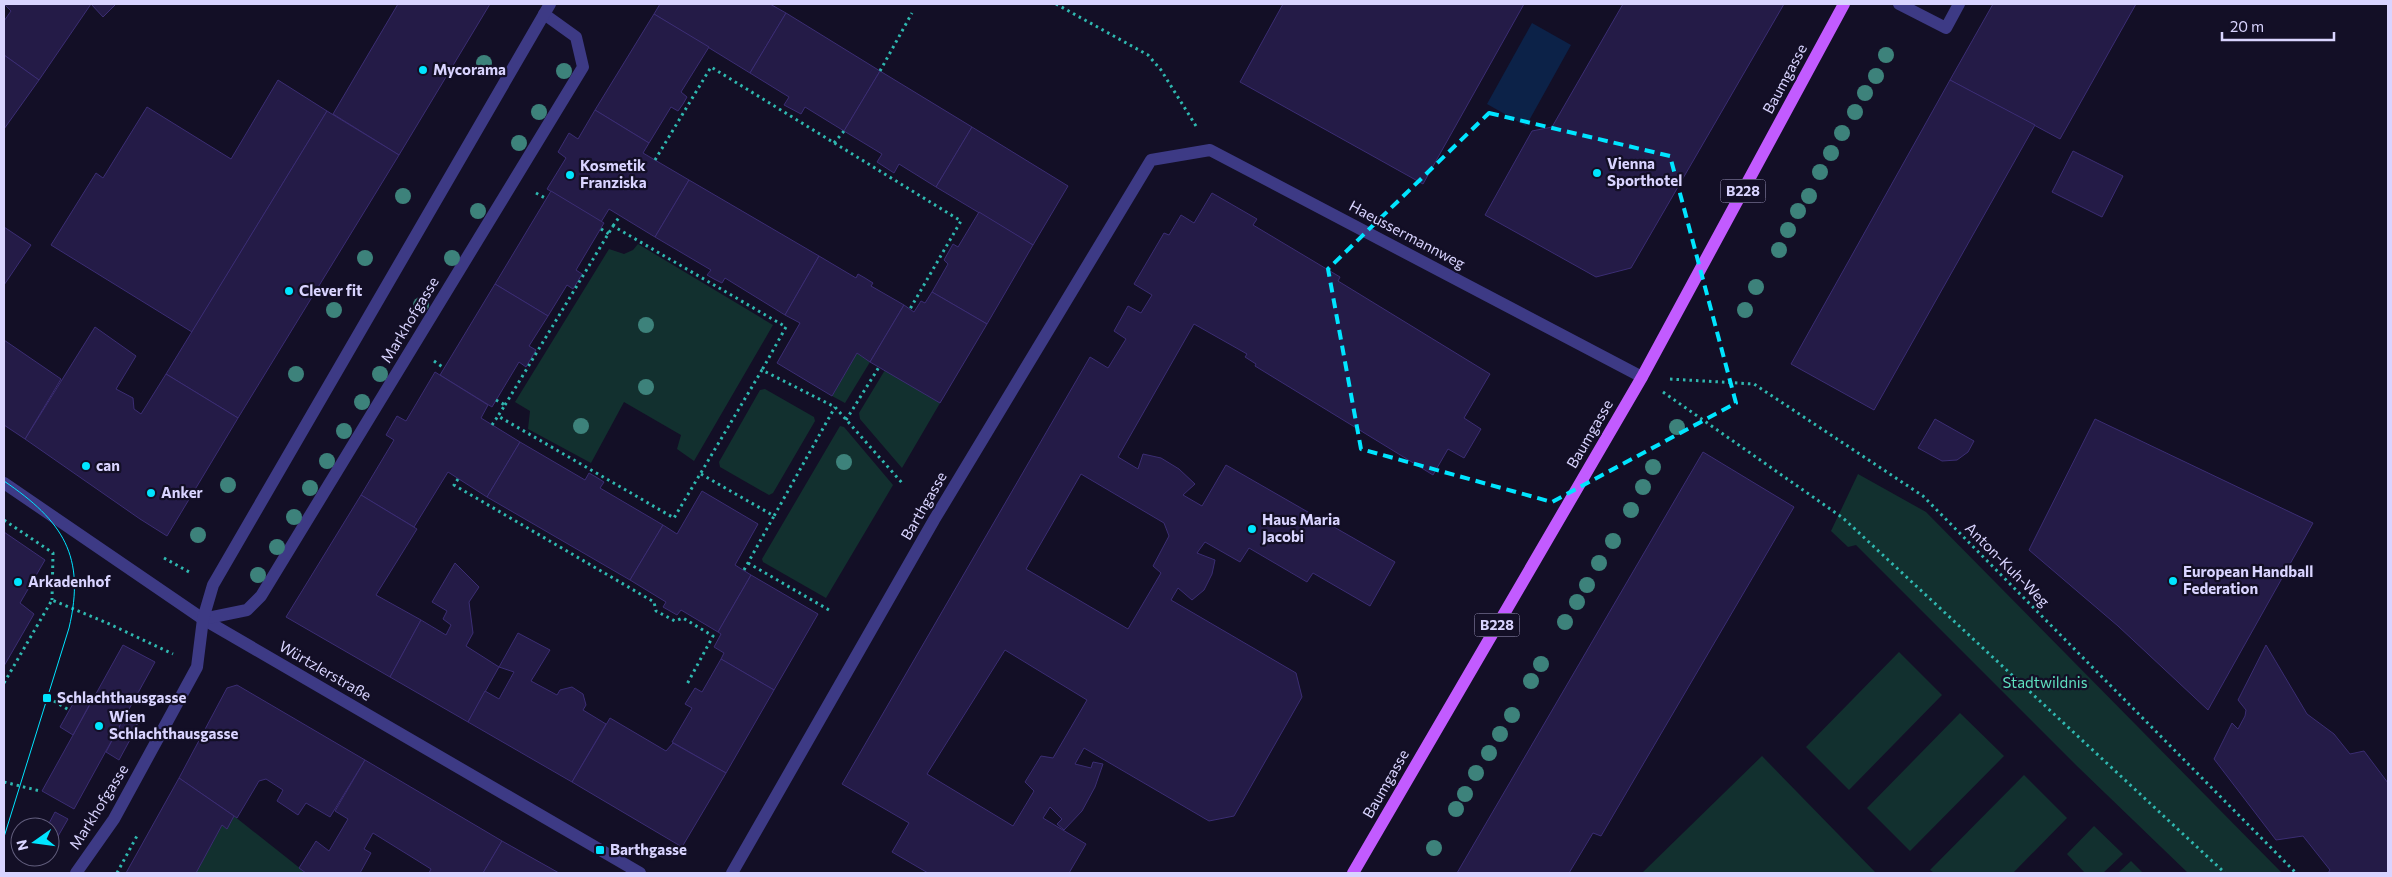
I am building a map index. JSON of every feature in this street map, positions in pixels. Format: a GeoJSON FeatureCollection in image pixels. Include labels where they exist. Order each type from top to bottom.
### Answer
{"type":"FeatureCollection","features":[{"type":"Feature","properties":{"kind":"main road","name":"Baumgasse"},"geometry":{"type":"LineString","coordinates":[[1353,873],[1642,377],[1844,4]]}},
{"type":"Feature","properties":{"kind":"street"},"geometry":{"type":"LineString","coordinates":[[1899,4],[1946,28],[1959,4]]}},
{"type":"Feature","properties":{"kind":"street","name":"Markhofgasse"},"geometry":{"type":"LineString","coordinates":[[76,873],[114,819],[197,667],[203,619],[213,585],[547,9],[576,37],[583,67],[261,596],[247,610],[203,619]]}},
{"type":"Feature","properties":{"kind":"street","name":"Barthgasse"},"geometry":{"type":"LineString","coordinates":[[732,873],[934,520],[1151,160],[1210,150]]}},
{"type":"Feature","properties":{"kind":"street","name":"Haeussermannweg"},"geometry":{"type":"LineString","coordinates":[[1210,150],[1642,377]]}},
{"type":"Feature","properties":{"kind":"street","name":"Würtzlerstraße"},"geometry":{"type":"LineString","coordinates":[[4,483],[203,619],[640,873]]}},
{"type":"Feature","properties":{"kind":"path"},"geometry":{"type":"LineString","coordinates":[[1056,4],[1148,55],[1161,70],[1210,150]]}},
{"type":"Feature","properties":{"kind":"path"},"geometry":{"type":"LineString","coordinates":[[880,71],[912,13]]}},
{"type":"Feature","properties":{"kind":"path"},"geometry":{"type":"LineString","coordinates":[[655,160],[711,67],[961,221],[910,309]]}},
{"type":"Feature","properties":{"kind":"path"},"geometry":{"type":"LineString","coordinates":[[834,143],[844,131]]}},
{"type":"Feature","properties":{"kind":"path"},"geometry":{"type":"LineString","coordinates":[[492,425],[620,216]]}},
{"type":"Feature","properties":{"kind":"path"},"geometry":{"type":"LineString","coordinates":[[498,416],[674,518],[701,474],[786,327],[613,226]]}},
{"type":"Feature","properties":{"kind":"path"},"geometry":{"type":"LineString","coordinates":[[601,230],[609,234]]}},
{"type":"Feature","properties":{"kind":"path"},"geometry":{"type":"LineString","coordinates":[[846,420],[878,367]]}},
{"type":"Feature","properties":{"kind":"path"},"geometry":{"type":"LineString","coordinates":[[762,370],[835,407],[903,484]]}},
{"type":"Feature","properties":{"kind":"path"},"geometry":{"type":"LineString","coordinates":[[1642,377],[1843,518],[2224,873]]}},
{"type":"Feature","properties":{"kind":"path","name":"Anton-Kuh-Weg"},"geometry":{"type":"LineString","coordinates":[[1642,377],[1754,384],[1923,496],[2296,873]]}},
{"type":"Feature","properties":{"kind":"path"},"geometry":{"type":"LineString","coordinates":[[496,400],[505,406]]}},
{"type":"Feature","properties":{"kind":"path"},"geometry":{"type":"LineString","coordinates":[[744,570],[835,407]]}},
{"type":"Feature","properties":{"kind":"path"},"geometry":{"type":"LineString","coordinates":[[701,474],[774,516]]}},
{"type":"Feature","properties":{"kind":"path"},"geometry":{"type":"LineString","coordinates":[[458,478],[454,485],[654,602],[656,610],[674,622],[683,618],[713,636],[686,686]]}},
{"type":"Feature","properties":{"kind":"path"},"geometry":{"type":"LineString","coordinates":[[4,520],[53,553],[52,600],[4,683]]}},
{"type":"Feature","properties":{"kind":"path"},"geometry":{"type":"LineString","coordinates":[[748,563],[829,610]]}},
{"type":"Feature","properties":{"kind":"path"},"geometry":{"type":"LineString","coordinates":[[52,600],[105,622],[177,656]]}},
{"type":"Feature","properties":{"kind":"path"},"geometry":{"type":"LineString","coordinates":[[708,633],[711,628]]}},
{"type":"Feature","properties":{"kind":"path"},"geometry":{"type":"LineString","coordinates":[[54,701],[69,710]]}},
{"type":"Feature","properties":{"kind":"path"},"geometry":{"type":"LineString","coordinates":[[4,782],[40,791]]}},
{"type":"Feature","properties":{"kind":"highlighted area"},"geometry":{"type":"Polygon","coordinates":[[[1489,113],[1670,156],[1736,403],[1552,502],[1361,449],[1328,269],[1489,113]]]}},
{"type":"Feature","properties":{"kind":"green space"},"geometry":{"type":"Polygon","coordinates":[[[638,244],[773,325],[694,461],[677,449],[681,435],[624,402],[591,463],[528,429],[530,411],[515,402],[609,249],[624,254],[633,250],[638,244]]]}},
{"type":"Feature","properties":{"kind":"green space"},"geometry":{"type":"Polygon","coordinates":[[[857,353],[870,362],[845,403],[832,396],[857,353]]]}},
{"type":"Feature","properties":{"kind":"green space"},"geometry":{"type":"Polygon","coordinates":[[[885,370],[940,403],[902,468],[860,419],[859,413],[885,370]]]}},
{"type":"Feature","properties":{"kind":"green space"},"geometry":{"type":"Polygon","coordinates":[[[765,389],[814,417],[815,421],[773,493],[769,495],[720,467],[719,462],[760,390],[765,389]]]}},
{"type":"Feature","properties":{"kind":"green space"},"geometry":{"type":"Polygon","coordinates":[[[840,426],[844,427],[893,485],[826,598],[763,562],[762,559],[840,426]]]}},
{"type":"Feature","properties":{"kind":"green space","name":"Stadtwildnis"},"geometry":{"type":"Polygon","coordinates":[[[1858,474],[1926,512],[2282,873],[2188,873],[2078,767],[1856,545],[1848,547],[1831,531],[1858,474]]]}},
{"type":"Feature","properties":{"kind":"green space"},"geometry":{"type":"Polygon","coordinates":[[[1899,652],[1942,695],[1849,790],[1806,747],[1899,652]]]}},
{"type":"Feature","properties":{"kind":"green space"},"geometry":{"type":"Polygon","coordinates":[[[1960,713],[2004,756],[1910,851],[1867,808],[1960,713]]]}},
{"type":"Feature","properties":{"kind":"green space"},"geometry":{"type":"Polygon","coordinates":[[[1762,756],[1876,873],[1642,873],[1762,756]]]}},
{"type":"Feature","properties":{"kind":"green space"},"geometry":{"type":"Polygon","coordinates":[[[2024,775],[2067,818],[2013,873],[1934,873],[1930,870],[2024,775]]]}},
{"type":"Feature","properties":{"kind":"green space"},"geometry":{"type":"Polygon","coordinates":[[[234,816],[306,873],[196,873],[222,825],[227,829],[234,816]]]}},
{"type":"Feature","properties":{"kind":"green space"},"geometry":{"type":"Polygon","coordinates":[[[2094,826],[2123,854],[2103,873],[2085,873],[2067,854],[2094,826]]]}},
{"type":"Feature","properties":{"kind":"green space"},"geometry":{"type":"Polygon","coordinates":[[[2131,861],[2143,873],[2118,873],[2131,861]]]}},
{"type":"Feature","properties":{"kind":"water"},"geometry":{"type":"Polygon","coordinates":[[[1532,23],[1571,45],[1526,126],[1487,104],[1532,23]]]}},
{"type":"Feature","properties":{"kind":"building"},"geometry":{"type":"Polygon","coordinates":[[[4,4],[91,4],[39,80],[4,55],[4,21],[11,11],[4,4]]]}},
{"type":"Feature","properties":{"kind":"building"},"geometry":{"type":"Polygon","coordinates":[[[91,4],[116,4],[103,17],[91,4]]]}},
{"type":"Feature","properties":{"kind":"building"},"geometry":{"type":"Polygon","coordinates":[[[398,4],[490,4],[399,155],[333,114],[398,4]]]}},
{"type":"Feature","properties":{"kind":"building"},"geometry":{"type":"Polygon","coordinates":[[[660,4],[770,4],[786,13],[750,73],[654,14],[660,4]]]}},
{"type":"Feature","properties":{"kind":"building"},"geometry":{"type":"Polygon","coordinates":[[[1283,4],[1524,4],[1423,184],[1240,82],[1283,4]]]}},
{"type":"Feature","properties":{"kind":"building","name":"Vienna Sporthotel"},"geometry":{"type":"Polygon","coordinates":[[[1623,4],[1784,4],[1631,268],[1596,277],[1485,215],[1532,131],[1552,127],[1623,4]]]}},
{"type":"Feature","properties":{"kind":"building"},"geometry":{"type":"Polygon","coordinates":[[[1993,4],[2136,4],[2060,139],[1950,80],[1993,4]]]}},
{"type":"Feature","properties":{"kind":"building"},"geometry":{"type":"Polygon","coordinates":[[[786,13],[880,71],[844,131],[805,107],[801,114],[784,105],[789,97],[750,73],[786,13]]]}},
{"type":"Feature","properties":{"kind":"building"},"geometry":{"type":"Polygon","coordinates":[[[654,14],[709,47],[681,92],[687,97],[683,104],[678,111],[671,107],[649,143],[595,110],[654,14]]]}},
{"type":"Feature","properties":{"kind":"building"},"geometry":{"type":"Polygon","coordinates":[[[4,55],[39,80],[4,129],[4,55]]]}},
{"type":"Feature","properties":{"kind":"building"},"geometry":{"type":"Polygon","coordinates":[[[880,71],[972,127],[936,187],[899,164],[894,173],[877,162],[882,154],[844,131],[880,71]]]}},
{"type":"Feature","properties":{"kind":"building"},"geometry":{"type":"Polygon","coordinates":[[[278,80],[327,111],[192,332],[51,245],[96,173],[103,178],[147,107],[231,159],[278,80]]]}},
{"type":"Feature","properties":{"kind":"building"},"geometry":{"type":"Polygon","coordinates":[[[1950,80],[2035,125],[1874,410],[1791,364],[1950,80]]]}},
{"type":"Feature","properties":{"kind":"building"},"geometry":{"type":"Polygon","coordinates":[[[595,110],[649,143],[643,153],[689,180],[655,237],[609,209],[601,222],[547,189],[566,158],[558,152],[569,133],[578,139],[595,110]]]}},
{"type":"Feature","properties":{"kind":"building"},"geometry":{"type":"Polygon","coordinates":[[[327,111],[399,155],[238,418],[166,374],[327,111]]]}},
{"type":"Feature","properties":{"kind":"building"},"geometry":{"type":"Polygon","coordinates":[[[972,127],[1068,186],[1033,245],[936,187],[972,127]]]}},
{"type":"Feature","properties":{"kind":"building"},"geometry":{"type":"Polygon","coordinates":[[[2073,151],[2123,176],[2102,217],[2052,192],[2073,151]]]}},
{"type":"Feature","properties":{"kind":"building"},"geometry":{"type":"Polygon","coordinates":[[[689,180],[819,256],[785,315],[725,278],[722,283],[707,275],[711,270],[655,237],[689,180]]]}},
{"type":"Feature","properties":{"kind":"building"},"geometry":{"type":"Polygon","coordinates":[[[551,191],[604,223],[576,270],[582,274],[578,281],[573,289],[567,285],[548,316],[495,284],[551,191]]]}},
{"type":"Feature","properties":{"kind":"building","name":"Haus Maria Jacobi"},"geometry":{"type":"Polygon","coordinates":[[[1212,193],[1257,219],[1253,225],[1340,277],[1338,281],[1490,374],[1464,418],[1481,429],[1464,458],[1448,449],[1433,475],[1255,366],[1256,364],[1245,357],[1247,354],[1194,324],[1118,457],[1138,469],[1143,454],[1161,458],[1179,469],[1195,484],[1183,495],[1202,506],[1226,465],[1395,562],[1370,606],[1313,573],[1307,582],[1249,548],[1240,562],[1205,542],[1197,553],[1215,560],[1212,574],[1204,590],[1192,600],[1178,588],[1171,600],[1296,673],[1302,697],[1234,816],[1209,821],[1084,748],[1075,764],[1091,768],[1093,762],[1103,764],[1095,787],[1082,811],[1064,830],[1057,824],[1062,819],[1050,807],[1043,818],[1086,844],[1069,873],[928,873],[892,852],[909,823],[842,784],[1090,357],[1108,368],[1126,339],[1114,331],[1128,306],[1141,313],[1152,295],[1134,284],[1164,233],[1169,235],[1181,215],[1194,223],[1212,193]],[[1081,474],[1026,569],[1128,629],[1161,573],[1153,566],[1169,536],[1164,523],[1081,474]],[[1005,650],[927,774],[1013,826],[1034,791],[1025,782],[1041,756],[1053,758],[1087,700],[1005,650]]]}},
{"type":"Feature","properties":{"kind":"building"},"geometry":{"type":"Polygon","coordinates":[[[979,212],[1033,245],[987,324],[932,292],[948,264],[944,260],[953,244],[958,247],[979,212]]]}},
{"type":"Feature","properties":{"kind":"building"},"geometry":{"type":"Polygon","coordinates":[[[4,227],[31,245],[4,285],[4,227]]]}},
{"type":"Feature","properties":{"kind":"building"},"geometry":{"type":"Polygon","coordinates":[[[819,256],[856,278],[858,274],[865,278],[873,283],[871,286],[904,305],[870,362],[857,353],[832,396],[777,363],[800,323],[785,315],[819,256]]]}},
{"type":"Feature","properties":{"kind":"building"},"geometry":{"type":"Polygon","coordinates":[[[495,284],[548,316],[529,346],[536,350],[526,367],[519,362],[492,407],[440,375],[495,284]]]}},
{"type":"Feature","properties":{"kind":"building"},"geometry":{"type":"Polygon","coordinates":[[[932,292],[987,324],[940,403],[870,362],[904,305],[914,312],[921,301],[925,303],[932,292]]]}},
{"type":"Feature","properties":{"kind":"building"},"geometry":{"type":"Polygon","coordinates":[[[95,327],[136,356],[116,389],[133,398],[134,409],[141,414],[166,374],[238,418],[167,536],[25,439],[95,327]]]}},
{"type":"Feature","properties":{"kind":"building"},"geometry":{"type":"Polygon","coordinates":[[[4,340],[61,379],[25,439],[4,425],[4,340]]]}},
{"type":"Feature","properties":{"kind":"building"},"geometry":{"type":"Polygon","coordinates":[[[435,372],[488,405],[481,418],[520,442],[487,497],[448,472],[414,527],[361,495],[394,440],[386,435],[397,416],[406,421],[435,372]]]}},
{"type":"Feature","properties":{"kind":"building"},"geometry":{"type":"Polygon","coordinates":[[[1935,419],[1974,441],[1968,452],[1957,460],[1942,461],[1918,448],[1935,419]]]}},
{"type":"Feature","properties":{"kind":"building","name":"European Handball Federation"},"geometry":{"type":"Polygon","coordinates":[[[2095,419],[2313,523],[2208,710],[2118,626],[2029,550],[2095,419]]]}},
{"type":"Feature","properties":{"kind":"building"},"geometry":{"type":"Polygon","coordinates":[[[520,442],[585,480],[589,473],[596,477],[604,482],[600,488],[663,525],[630,580],[487,497],[520,442]]]}},
{"type":"Feature","properties":{"kind":"building"},"geometry":{"type":"Polygon","coordinates":[[[1703,452],[1794,507],[1601,836],[1593,833],[1569,873],[1457,873],[1703,452]]]}},
{"type":"Feature","properties":{"kind":"building"},"geometry":{"type":"Polygon","coordinates":[[[702,491],[758,524],[735,565],[751,575],[718,632],[681,610],[677,615],[663,607],[666,602],[630,580],[663,525],[677,534],[702,491]]]}},
{"type":"Feature","properties":{"kind":"building"},"geometry":{"type":"Polygon","coordinates":[[[361,495],[417,529],[376,595],[421,620],[390,677],[286,617],[361,495]]]}},
{"type":"Feature","properties":{"kind":"building","name":"Arkadenhof"},"geometry":{"type":"Polygon","coordinates":[[[4,532],[45,560],[20,603],[34,614],[4,666],[4,532]]]}},
{"type":"Feature","properties":{"kind":"building"},"geometry":{"type":"Polygon","coordinates":[[[455,563],[479,587],[469,602],[473,633],[466,646],[499,667],[468,722],[390,677],[421,620],[446,635],[451,625],[443,619],[447,611],[432,602],[455,563]]]}},
{"type":"Feature","properties":{"kind":"building"},"geometry":{"type":"Polygon","coordinates":[[[751,575],[818,614],[774,690],[721,659],[724,653],[714,647],[721,634],[718,632],[751,575]]]}},
{"type":"Feature","properties":{"kind":"building"},"geometry":{"type":"Polygon","coordinates":[[[518,633],[550,650],[531,681],[557,695],[560,690],[572,687],[583,694],[586,705],[583,710],[606,724],[572,782],[468,722],[485,691],[499,699],[514,672],[499,667],[518,633]]]}},
{"type":"Feature","properties":{"kind":"building","name":"Wien Schlachthausgasse"},"geometry":{"type":"Polygon","coordinates":[[[123,645],[155,662],[74,809],[42,791],[123,645]]]}},
{"type":"Feature","properties":{"kind":"building"},"geometry":{"type":"Polygon","coordinates":[[[2266,645],[2307,714],[2334,734],[2350,754],[2364,751],[2388,783],[2388,873],[2328,873],[2330,870],[2303,836],[2276,840],[2214,759],[2232,723],[2238,729],[2245,716],[2246,710],[2238,700],[2266,645]]]}},
{"type":"Feature","properties":{"kind":"building"},"geometry":{"type":"Polygon","coordinates":[[[721,659],[774,690],[726,773],[672,742],[692,708],[685,704],[695,688],[702,692],[721,659]]]}},
{"type":"Feature","properties":{"kind":"building"},"geometry":{"type":"Polygon","coordinates":[[[237,685],[365,760],[330,817],[306,803],[298,815],[277,801],[283,790],[266,779],[259,781],[237,818],[179,778],[227,688],[237,685]]]}},
{"type":"Feature","properties":{"kind":"building"},"geometry":{"type":"Polygon","coordinates":[[[79,693],[92,700],[73,735],[60,727],[79,693]]]}},
{"type":"Feature","properties":{"kind":"building"},"geometry":{"type":"Polygon","coordinates":[[[124,718],[138,725],[119,760],[106,752],[124,718]]]}},
{"type":"Feature","properties":{"kind":"building"},"geometry":{"type":"Polygon","coordinates":[[[610,718],[666,751],[673,743],[726,773],[682,847],[572,782],[610,718]]]}},
{"type":"Feature","properties":{"kind":"building"},"geometry":{"type":"Polygon","coordinates":[[[365,760],[502,841],[483,873],[429,873],[431,869],[373,833],[364,849],[371,853],[360,873],[306,873],[299,868],[316,841],[329,851],[348,819],[335,811],[365,760]]]}},
{"type":"Feature","properties":{"kind":"building"},"geometry":{"type":"Polygon","coordinates":[[[179,778],[234,816],[227,829],[222,825],[196,873],[126,873],[179,778]]]}},
{"type":"Feature","properties":{"kind":"building"},"geometry":{"type":"Polygon","coordinates":[[[55,812],[68,819],[60,833],[60,817],[52,817],[55,812]]]}},
{"type":"Feature","properties":{"kind":"building"},"geometry":{"type":"Polygon","coordinates":[[[502,841],[559,873],[483,873],[502,841]]]}},
{"type":"Feature","properties":{"kind":"tram line"},"geometry":{"type":"LineString","coordinates":[[4,481],[24,496],[55,526],[65,543],[71,560],[74,580],[74,603],[69,628],[4,837]]}},
{"type":"Feature","properties":{"kind":"place","name":"Mycorama"},"geometry":{"type":"Point","coordinates":[423,70]}},
{"type":"Feature","properties":{"kind":"place","name":"Vienna Sporthotel"},"geometry":{"type":"Point","coordinates":[1597,173]}},
{"type":"Feature","properties":{"kind":"place","name":"Kosmetik Franziska"},"geometry":{"type":"Point","coordinates":[570,175]}},
{"type":"Feature","properties":{"kind":"place","name":"Clever fit"},"geometry":{"type":"Point","coordinates":[289,291]}},
{"type":"Feature","properties":{"kind":"place","name":"can"},"geometry":{"type":"Point","coordinates":[86,466]}},
{"type":"Feature","properties":{"kind":"place","name":"Anker"},"geometry":{"type":"Point","coordinates":[151,493]}},
{"type":"Feature","properties":{"kind":"place","name":"Haus Maria Jacobi"},"geometry":{"type":"Point","coordinates":[1252,529]}},
{"type":"Feature","properties":{"kind":"place","name":"European Handball Federation"},"geometry":{"type":"Point","coordinates":[2173,581]}},
{"type":"Feature","properties":{"kind":"place","name":"Arkadenhof"},"geometry":{"type":"Point","coordinates":[18,582]}},
{"type":"Feature","properties":{"kind":"place","name":"Schlachthausgasse"},"geometry":{"type":"Point","coordinates":[47,698]}},
{"type":"Feature","properties":{"kind":"place","name":"Wien Schlachthausgasse"},"geometry":{"type":"Point","coordinates":[99,726]}},
{"type":"Feature","properties":{"kind":"place","name":"Barthgasse"},"geometry":{"type":"Point","coordinates":[600,850]}}]}
